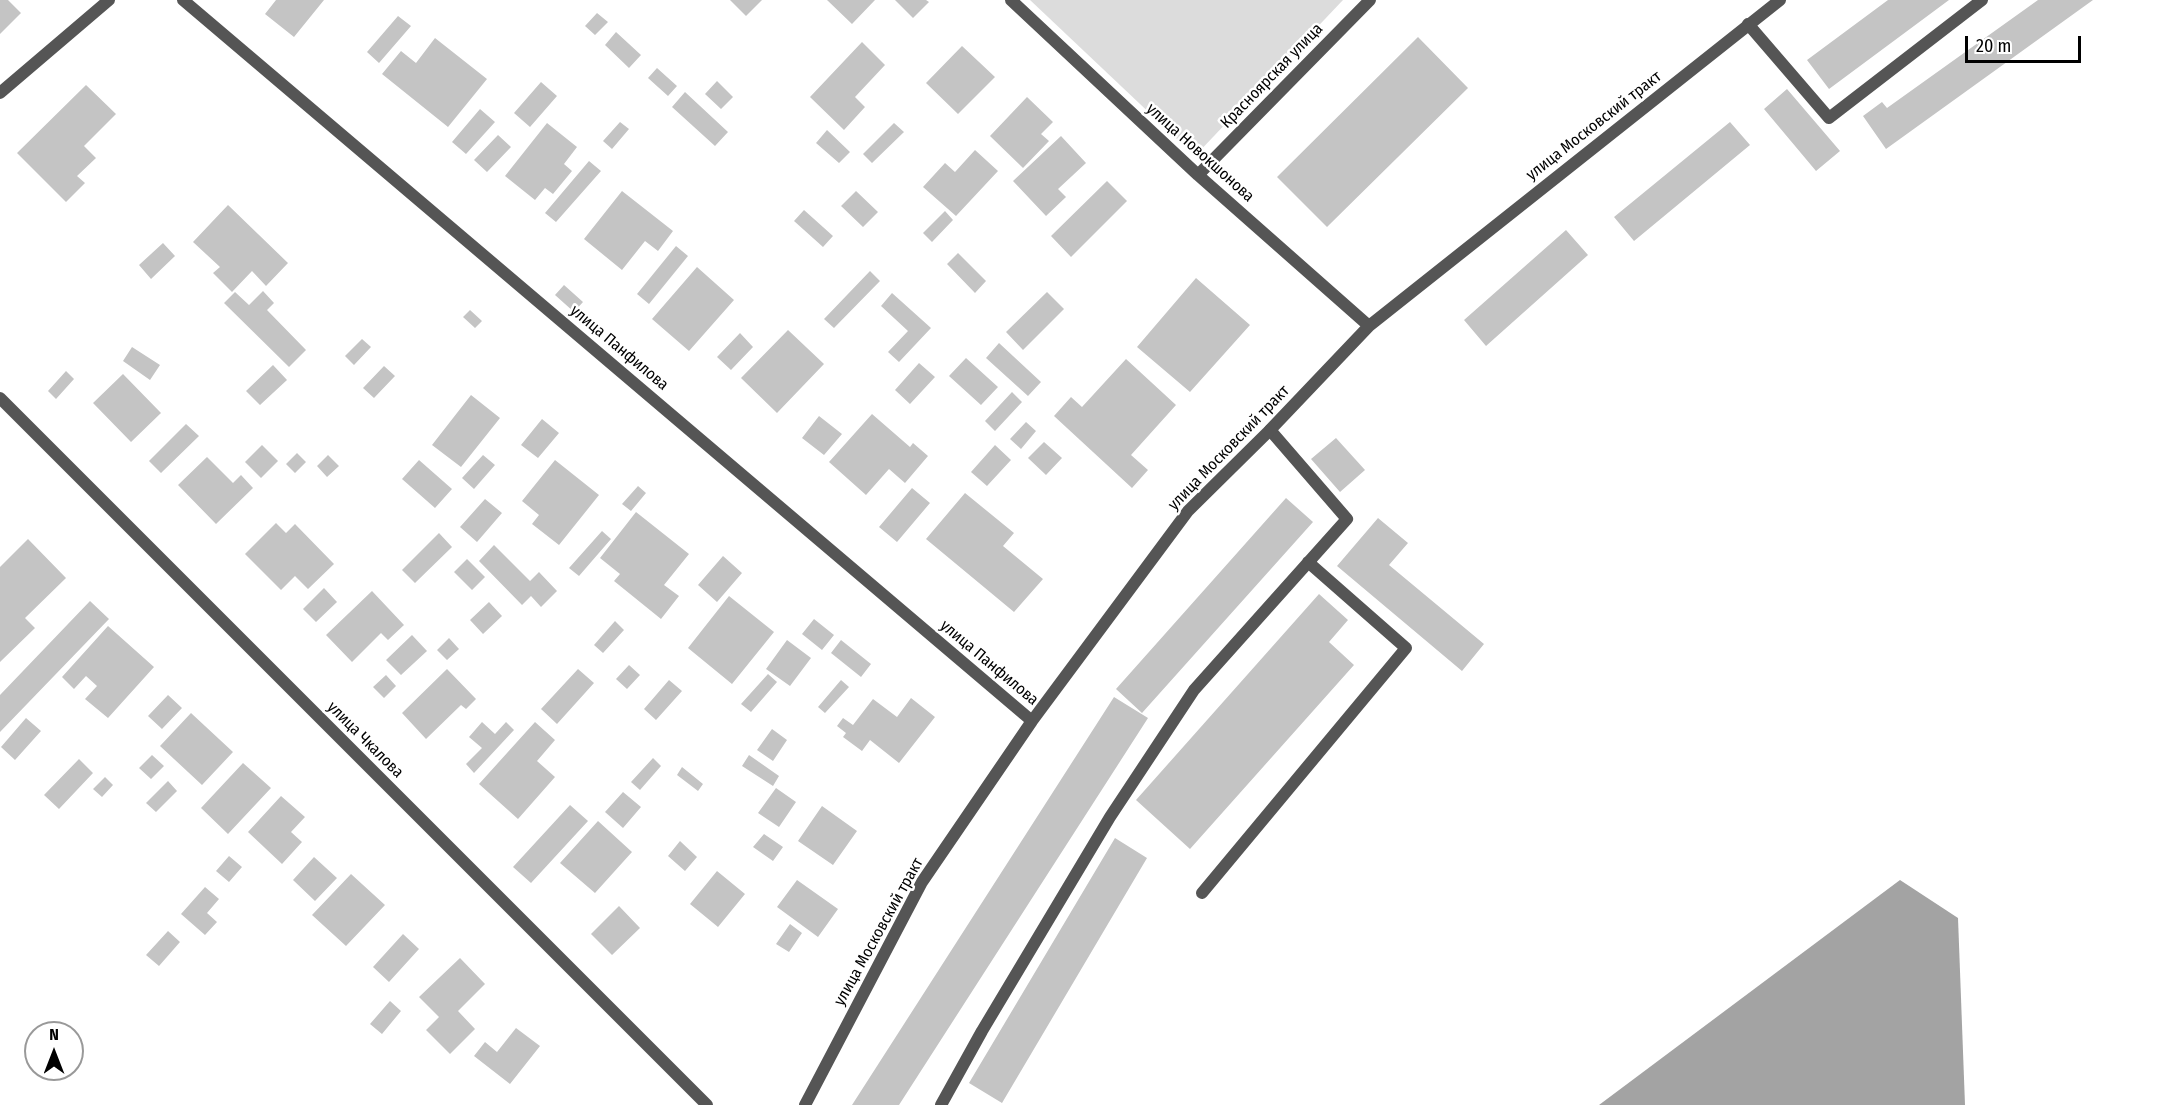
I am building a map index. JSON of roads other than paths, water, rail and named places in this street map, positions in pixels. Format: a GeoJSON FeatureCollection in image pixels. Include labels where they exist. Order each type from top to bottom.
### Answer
{"type":"FeatureCollection","features":[{"type":"Feature","properties":{"kind":"street"},"geometry":{"type":"LineString","coordinates":[[0,93],[109,0]]}},
{"type":"Feature","properties":{"kind":"street","name":"улица Панфилова"},"geometry":{"type":"LineString","coordinates":[[183,0],[1032,721]]}},
{"type":"Feature","properties":{"kind":"street","name":"улица Новокшонова"},"geometry":{"type":"LineString","coordinates":[[1011,0],[1198,175],[1370,326]]}},
{"type":"Feature","properties":{"kind":"street","name":"Красноярская улица"},"geometry":{"type":"LineString","coordinates":[[1198,175],[1370,0]]}},
{"type":"Feature","properties":{"kind":"street","name":"улица Московский тракт"},"geometry":{"type":"LineString","coordinates":[[805,1105],[922,882],[1032,721],[1188,512],[1370,326],[1780,0]]}},
{"type":"Feature","properties":{"kind":"street"},"geometry":{"type":"LineString","coordinates":[[1748,24],[1829,117],[1982,0]]}},
{"type":"Feature","properties":{"kind":"street","name":"улица Чкалова"},"geometry":{"type":"LineString","coordinates":[[0,398],[707,1105]]}},
{"type":"Feature","properties":{"kind":"street"},"geometry":{"type":"LineString","coordinates":[[941,1105],[982,1031],[1110,818],[1194,690],[1347,519],[1270,430]]}},
{"type":"Feature","properties":{"kind":"street"},"geometry":{"type":"LineString","coordinates":[[1202,892],[1406,648],[1308,562]]}}]}
